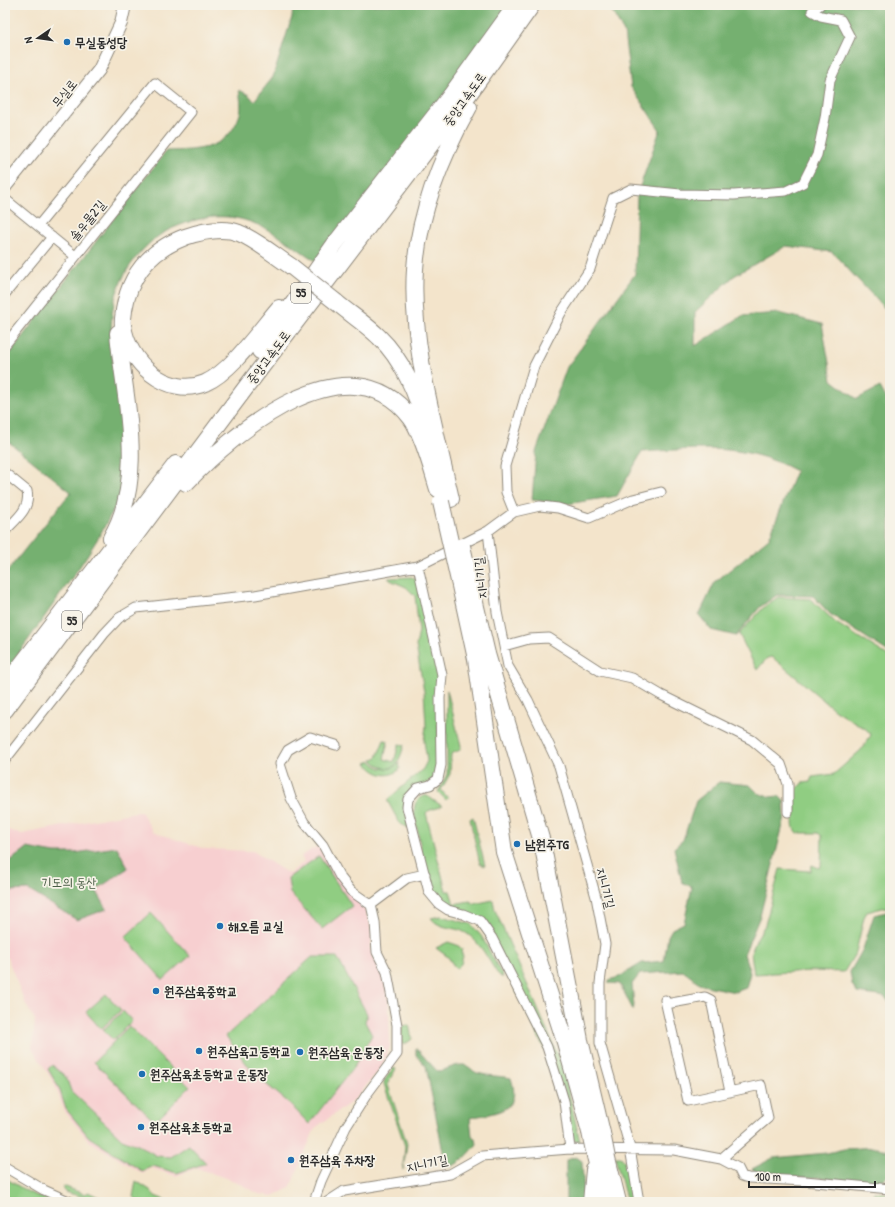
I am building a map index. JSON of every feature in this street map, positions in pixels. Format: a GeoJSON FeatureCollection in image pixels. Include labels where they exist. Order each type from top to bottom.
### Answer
{"type":"FeatureCollection","features":[{"type":"Feature","properties":{"kind":"highway","name":"중앙고속도로"},"geometry":{"type":"LineString","coordinates":[[5,686],[237,384],[334,245],[451,95],[516,5]]}},
{"type":"Feature","properties":{"kind":"highway","name":"중앙고속도로"},"geometry":{"type":"LineString","coordinates":[[5,710],[261,368],[464,101],[532,5]]}},
{"type":"Feature","properties":{"kind":"highway"},"geometry":{"type":"LineString","coordinates":[[444,497],[420,350],[415,308],[415,270],[419,238],[430,195],[445,153],[504,44]]}},
{"type":"Feature","properties":{"kind":"highway"},"geometry":{"type":"LineString","coordinates":[[85,580],[118,526],[127,496],[130,458],[130,430],[117,325],[120,296],[128,276],[145,253],[162,238],[188,228],[216,222],[240,225],[253,231],[284,251],[295,265]]}},
{"type":"Feature","properties":{"kind":"highway"},"geometry":{"type":"LineString","coordinates":[[334,245],[224,372],[204,384],[180,387],[159,379],[141,364],[129,348],[122,324],[126,297],[134,279],[151,256],[167,244],[190,235],[217,230],[237,232],[295,265],[338,298],[382,331],[401,354],[417,380],[431,411]]}},
{"type":"Feature","properties":{"kind":"highway"},"geometry":{"type":"LineString","coordinates":[[338,298],[380,337],[411,385],[422,416],[464,579],[542,842],[580,1040],[596,1133],[601,1157],[614,1202]]}},
{"type":"Feature","properties":{"kind":"highway"},"geometry":{"type":"LineString","coordinates":[[139,532],[227,443],[279,408],[304,395],[329,388],[350,385],[372,389],[391,398],[413,420],[444,497]]}},
{"type":"Feature","properties":{"kind":"highway"},"geometry":{"type":"LineString","coordinates":[[464,579],[504,852],[596,1133]]}},
{"type":"Feature","properties":{"kind":"highway"},"geometry":{"type":"LineString","coordinates":[[591,1202],[601,1157]]}},
{"type":"Feature","properties":{"kind":"highway"},"geometry":{"type":"LineString","coordinates":[[601,1157],[606,1202]]}},
{"type":"Feature","properties":{"kind":"highway"},"geometry":{"type":"LineString","coordinates":[[601,1157],[618,1202]]}},
{"type":"Feature","properties":{"kind":"street","name":"무실로"},"geometry":{"type":"LineString","coordinates":[[5,187],[99,70],[121,23],[125,5]]}},
{"type":"Feature","properties":{"kind":"street"},"geometry":{"type":"LineString","coordinates":[[514,512],[506,492],[505,466],[534,366],[561,313],[590,269],[613,198],[631,188],[680,194],[734,195],[786,191],[803,183],[817,155],[825,118],[830,80],[850,37],[841,20],[821,16],[812,11],[820,5]]}},
{"type":"Feature","properties":{"kind":"street","name":"솔우물2길"},"geometry":{"type":"LineString","coordinates":[[5,345],[191,112],[155,83],[38,226]]}},
{"type":"Feature","properties":{"kind":"street"},"geometry":{"type":"LineString","coordinates":[[5,199],[75,256]]}},
{"type":"Feature","properties":{"kind":"street"},"geometry":{"type":"LineString","coordinates":[[5,294],[52,237]]}},
{"type":"Feature","properties":{"kind":"street"},"geometry":{"type":"LineString","coordinates":[[5,473],[27,491],[29,498],[27,507],[5,531]]}},
{"type":"Feature","properties":{"kind":"street"},"geometry":{"type":"LineString","coordinates":[[5,760],[104,634],[119,618],[136,608],[254,595],[418,566],[488,531],[514,512],[540,506],[558,508],[589,518],[633,499],[661,492]]}},
{"type":"Feature","properties":{"kind":"street","name":"지니기길"},"geometry":{"type":"LineString","coordinates":[[488,531],[497,612],[508,666],[528,700],[559,766],[596,897],[605,944],[600,983],[600,1043],[630,1148],[639,1202]]}},
{"type":"Feature","properties":{"kind":"street"},"geometry":{"type":"LineString","coordinates":[[418,566],[442,675],[440,698],[441,765],[438,779],[430,785],[418,788],[408,799],[407,807],[429,892],[439,904],[448,910],[480,921],[492,938],[547,1047],[564,1101],[570,1150]]}},
{"type":"Feature","properties":{"kind":"street"},"geometry":{"type":"LineString","coordinates":[[504,646],[529,639],[549,638],[600,671],[632,678],[661,695],[752,740],[781,764],[788,784],[788,812]]}},
{"type":"Feature","properties":{"kind":"street"},"geometry":{"type":"LineString","coordinates":[[314,1202],[321,1180],[346,1127],[367,1094],[397,1054],[396,1026],[387,972],[377,952],[371,905],[351,891],[340,876],[323,845],[304,822],[291,798],[280,764],[288,750],[310,737],[336,745]]}},
{"type":"Feature","properties":{"kind":"street"},"geometry":{"type":"LineString","coordinates":[[371,905],[407,878],[425,874]]}},
{"type":"Feature","properties":{"kind":"street"},"geometry":{"type":"LineString","coordinates":[[721,1159],[768,1118],[761,1085],[730,1092],[688,1101],[666,1002],[705,996],[711,1000],[730,1092]]}},
{"type":"Feature","properties":{"kind":"street","name":"지니기길"},"geometry":{"type":"LineString","coordinates":[[327,1202],[344,1191],[450,1174],[482,1156],[570,1150],[630,1148],[674,1150],[721,1159],[738,1168],[742,1176],[748,1178],[805,1181],[890,1189]]}},
{"type":"Feature","properties":{"kind":"street"},"geometry":{"type":"LineString","coordinates":[[5,1167],[44,1190],[71,1202]]}},
{"type":"Feature","properties":{"kind":"shaded area"},"geometry":{"type":"Polygon","coordinates":[[[141,811],[153,832],[205,849],[253,851],[289,874],[304,862],[301,856],[318,846],[340,879],[363,905],[370,923],[372,939],[370,948],[388,987],[390,1046],[381,1068],[354,1100],[315,1128],[290,1188],[273,1196],[259,1194],[237,1182],[197,1168],[176,1176],[150,1168],[143,1174],[89,1141],[65,1112],[54,1083],[32,1048],[35,1020],[26,1005],[5,952],[5,829],[22,834],[141,811]]]}},
{"type":"Feature","properties":{"kind":"green space"},"geometry":{"type":"Polygon","coordinates":[[[293,5],[522,5],[323,266],[287,241],[253,223],[236,218],[217,217],[197,220],[167,231],[152,241],[135,259],[121,282],[114,306],[111,330],[112,356],[124,433],[125,467],[119,498],[94,545],[5,672],[5,574],[71,492],[5,439],[5,359],[166,151],[200,149],[220,142],[228,135],[235,126],[241,111],[239,90],[249,95],[254,101],[273,77],[292,17],[293,5]]]}},
{"type":"Feature","properties":{"kind":"green space"},"geometry":{"type":"Polygon","coordinates":[[[608,5],[890,5],[890,314],[832,252],[786,246],[734,276],[695,312],[695,346],[742,316],[779,313],[822,324],[832,380],[857,399],[880,387],[890,405],[890,653],[830,614],[813,596],[777,595],[760,607],[736,636],[711,630],[699,615],[715,582],[769,538],[796,471],[777,462],[758,455],[739,451],[702,449],[642,452],[617,496],[567,504],[532,500],[536,452],[567,367],[635,274],[637,195],[660,130],[631,87],[624,32],[608,5]]]}},
{"type":"Feature","properties":{"kind":"green space"},"geometry":{"type":"Polygon","coordinates":[[[412,577],[419,582],[438,670],[438,763],[435,777],[404,799],[409,828],[400,824],[387,800],[423,769],[427,761],[424,741],[426,726],[424,691],[416,646],[419,631],[415,596],[406,587],[388,578],[412,577]]]}},
{"type":"Feature","properties":{"kind":"green space"},"geometry":{"type":"Polygon","coordinates":[[[778,597],[811,599],[836,623],[890,657],[890,906],[867,912],[864,917],[856,952],[844,972],[812,971],[754,974],[751,953],[757,938],[765,925],[780,869],[811,871],[812,865],[819,868],[821,866],[822,836],[818,833],[797,833],[793,825],[796,810],[793,805],[796,790],[802,783],[810,782],[812,777],[834,774],[861,750],[871,735],[866,729],[835,710],[772,657],[767,658],[757,670],[739,634],[763,608],[778,597]]]}},
{"type":"Feature","properties":{"kind":"green space"},"geometry":{"type":"Polygon","coordinates":[[[447,690],[461,746],[460,750],[451,754],[450,774],[441,790],[448,798],[446,800],[438,792],[447,774],[447,690]]]}},
{"type":"Feature","properties":{"kind":"green space"},"geometry":{"type":"Polygon","coordinates":[[[384,740],[388,741],[384,759],[394,762],[399,744],[404,745],[397,763],[390,768],[385,768],[372,760],[377,757],[384,740]]]}},
{"type":"Feature","properties":{"kind":"green space"},"geometry":{"type":"Polygon","coordinates":[[[371,761],[378,767],[385,769],[396,766],[399,763],[400,769],[386,775],[378,773],[366,763],[371,761]]]}},
{"type":"Feature","properties":{"kind":"green space"},"geometry":{"type":"Polygon","coordinates":[[[719,782],[750,785],[758,793],[769,797],[779,796],[784,801],[785,817],[760,916],[744,954],[750,973],[746,988],[735,992],[702,985],[683,971],[640,974],[632,984],[633,1010],[620,984],[609,983],[609,980],[619,977],[642,963],[664,961],[668,936],[672,929],[684,923],[692,887],[682,882],[674,848],[683,840],[696,801],[719,782]]]}},
{"type":"Feature","properties":{"kind":"green space"},"geometry":{"type":"Polygon","coordinates":[[[426,795],[442,806],[426,813],[446,891],[450,891],[454,904],[470,901],[474,904],[493,900],[495,910],[563,1067],[580,1142],[573,1140],[564,1090],[482,919],[459,913],[448,908],[439,901],[434,894],[427,872],[414,814],[416,802],[426,795]]]}},
{"type":"Feature","properties":{"kind":"green space"},"geometry":{"type":"Polygon","coordinates":[[[473,817],[485,866],[480,864],[470,819],[473,817]]]}},
{"type":"Feature","properties":{"kind":"green space","name":"기도의 동산"},"geometry":{"type":"Polygon","coordinates":[[[117,847],[128,868],[96,890],[107,909],[77,920],[28,890],[9,891],[5,888],[5,865],[27,848],[55,853],[75,853],[117,847]]]}},
{"type":"Feature","properties":{"kind":"green space"},"geometry":{"type":"Polygon","coordinates":[[[319,856],[352,906],[322,929],[290,893],[288,878],[319,856]]]}},
{"type":"Feature","properties":{"kind":"green space"},"geometry":{"type":"Polygon","coordinates":[[[890,911],[890,1004],[885,997],[857,993],[852,984],[850,972],[863,949],[874,915],[890,911]]]}},
{"type":"Feature","properties":{"kind":"green space"},"geometry":{"type":"Polygon","coordinates":[[[151,913],[190,956],[163,980],[125,937],[151,913]]]}},
{"type":"Feature","properties":{"kind":"green space"},"geometry":{"type":"Polygon","coordinates":[[[441,916],[471,924],[482,937],[503,977],[497,973],[483,951],[471,937],[461,931],[443,926],[431,918],[441,916]]]}},
{"type":"Feature","properties":{"kind":"green space"},"geometry":{"type":"Polygon","coordinates":[[[448,942],[457,945],[462,949],[461,952],[463,956],[461,964],[456,969],[448,957],[436,948],[448,942]]]}},
{"type":"Feature","properties":{"kind":"green space","name":"원주삼육 운동장"},"geometry":{"type":"Polygon","coordinates":[[[312,957],[337,957],[367,1014],[365,1022],[372,1035],[353,1068],[309,1124],[289,1103],[254,1074],[226,1036],[312,957]]]}},
{"type":"Feature","properties":{"kind":"green space"},"geometry":{"type":"Polygon","coordinates":[[[106,994],[121,1010],[101,1029],[86,1012],[106,994]]]}},
{"type":"Feature","properties":{"kind":"green space"},"geometry":{"type":"Polygon","coordinates":[[[123,1011],[132,1021],[113,1040],[103,1030],[123,1011]]]}},
{"type":"Feature","properties":{"kind":"green space"},"geometry":{"type":"Polygon","coordinates":[[[409,1025],[412,1039],[404,1045],[401,1043],[402,1026],[409,1025]]]}},
{"type":"Feature","properties":{"kind":"green space","name":"원주삼육초등학교 운동장"},"geometry":{"type":"Polygon","coordinates":[[[129,1026],[190,1087],[155,1122],[94,1062],[129,1026]]]}},
{"type":"Feature","properties":{"kind":"green space"},"geometry":{"type":"Polygon","coordinates":[[[416,1048],[437,1071],[464,1065],[468,1066],[477,1073],[511,1078],[514,1090],[513,1099],[509,1105],[496,1112],[470,1118],[472,1136],[476,1139],[477,1144],[464,1158],[452,1166],[448,1167],[445,1162],[426,1066],[416,1055],[416,1048]]]}},
{"type":"Feature","properties":{"kind":"green space"},"geometry":{"type":"Polygon","coordinates":[[[52,1065],[66,1077],[71,1091],[122,1139],[140,1146],[157,1156],[171,1157],[189,1145],[206,1163],[177,1173],[153,1166],[142,1171],[89,1137],[66,1109],[59,1088],[48,1069],[52,1065]]]}},
{"type":"Feature","properties":{"kind":"green space"},"geometry":{"type":"Polygon","coordinates":[[[393,1068],[396,1069],[388,1082],[388,1085],[407,1144],[403,1170],[405,1146],[384,1084],[384,1081],[393,1068]]]}},
{"type":"Feature","properties":{"kind":"green space"},"geometry":{"type":"Polygon","coordinates":[[[877,1147],[885,1151],[890,1149],[890,1174],[881,1181],[846,1182],[827,1178],[760,1175],[752,1169],[773,1158],[827,1153],[844,1149],[877,1147]]]}},
{"type":"Feature","properties":{"kind":"green space"},"geometry":{"type":"Polygon","coordinates":[[[576,1157],[582,1161],[583,1202],[566,1202],[566,1160],[576,1157]]]}},
{"type":"Feature","properties":{"kind":"green space"},"geometry":{"type":"Polygon","coordinates":[[[615,1157],[621,1157],[628,1167],[636,1202],[627,1202],[615,1157]]]}},
{"type":"Feature","properties":{"kind":"green space"},"geometry":{"type":"Polygon","coordinates":[[[5,1178],[30,1193],[53,1202],[25,1202],[5,1197],[5,1178]]]}},
{"type":"Feature","properties":{"kind":"green space"},"geometry":{"type":"Polygon","coordinates":[[[136,1181],[150,1190],[155,1196],[170,1202],[145,1203],[136,1200],[133,1197],[136,1181]]]}},
{"type":"Feature","properties":{"kind":"green space"},"geometry":{"type":"Polygon","coordinates":[[[63,1186],[84,1194],[88,1192],[109,1202],[102,1202],[65,1192],[63,1190],[63,1186]]]}},
{"type":"Feature","properties":{"kind":"green space"},"geometry":{"type":"Polygon","coordinates":[[[874,1192],[890,1194],[890,1202],[870,1202],[874,1192]]]}},
{"type":"Feature","properties":{"kind":"place","name":"무실동성당"},"geometry":{"type":"Point","coordinates":[67,42]}},
{"type":"Feature","properties":{"kind":"place","name":"남원주TG"},"geometry":{"type":"Point","coordinates":[517,844]}},
{"type":"Feature","properties":{"kind":"place","name":"해오름 교실"},"geometry":{"type":"Point","coordinates":[220,926]}},
{"type":"Feature","properties":{"kind":"place","name":"원주삼육중학교"},"geometry":{"type":"Point","coordinates":[156,991]}},
{"type":"Feature","properties":{"kind":"place","name":"원주삼육고등학교"},"geometry":{"type":"Point","coordinates":[199,1051]}},
{"type":"Feature","properties":{"kind":"place","name":"원주삼육 운동장"},"geometry":{"type":"Point","coordinates":[300,1052]}},
{"type":"Feature","properties":{"kind":"place","name":"원주삼육초등학교 운동장"},"geometry":{"type":"Point","coordinates":[142,1074]}},
{"type":"Feature","properties":{"kind":"place","name":"원주삼육초등학교"},"geometry":{"type":"Point","coordinates":[141,1127]}},
{"type":"Feature","properties":{"kind":"place","name":"원주삼육 주차장"},"geometry":{"type":"Point","coordinates":[291,1160]}}]}
